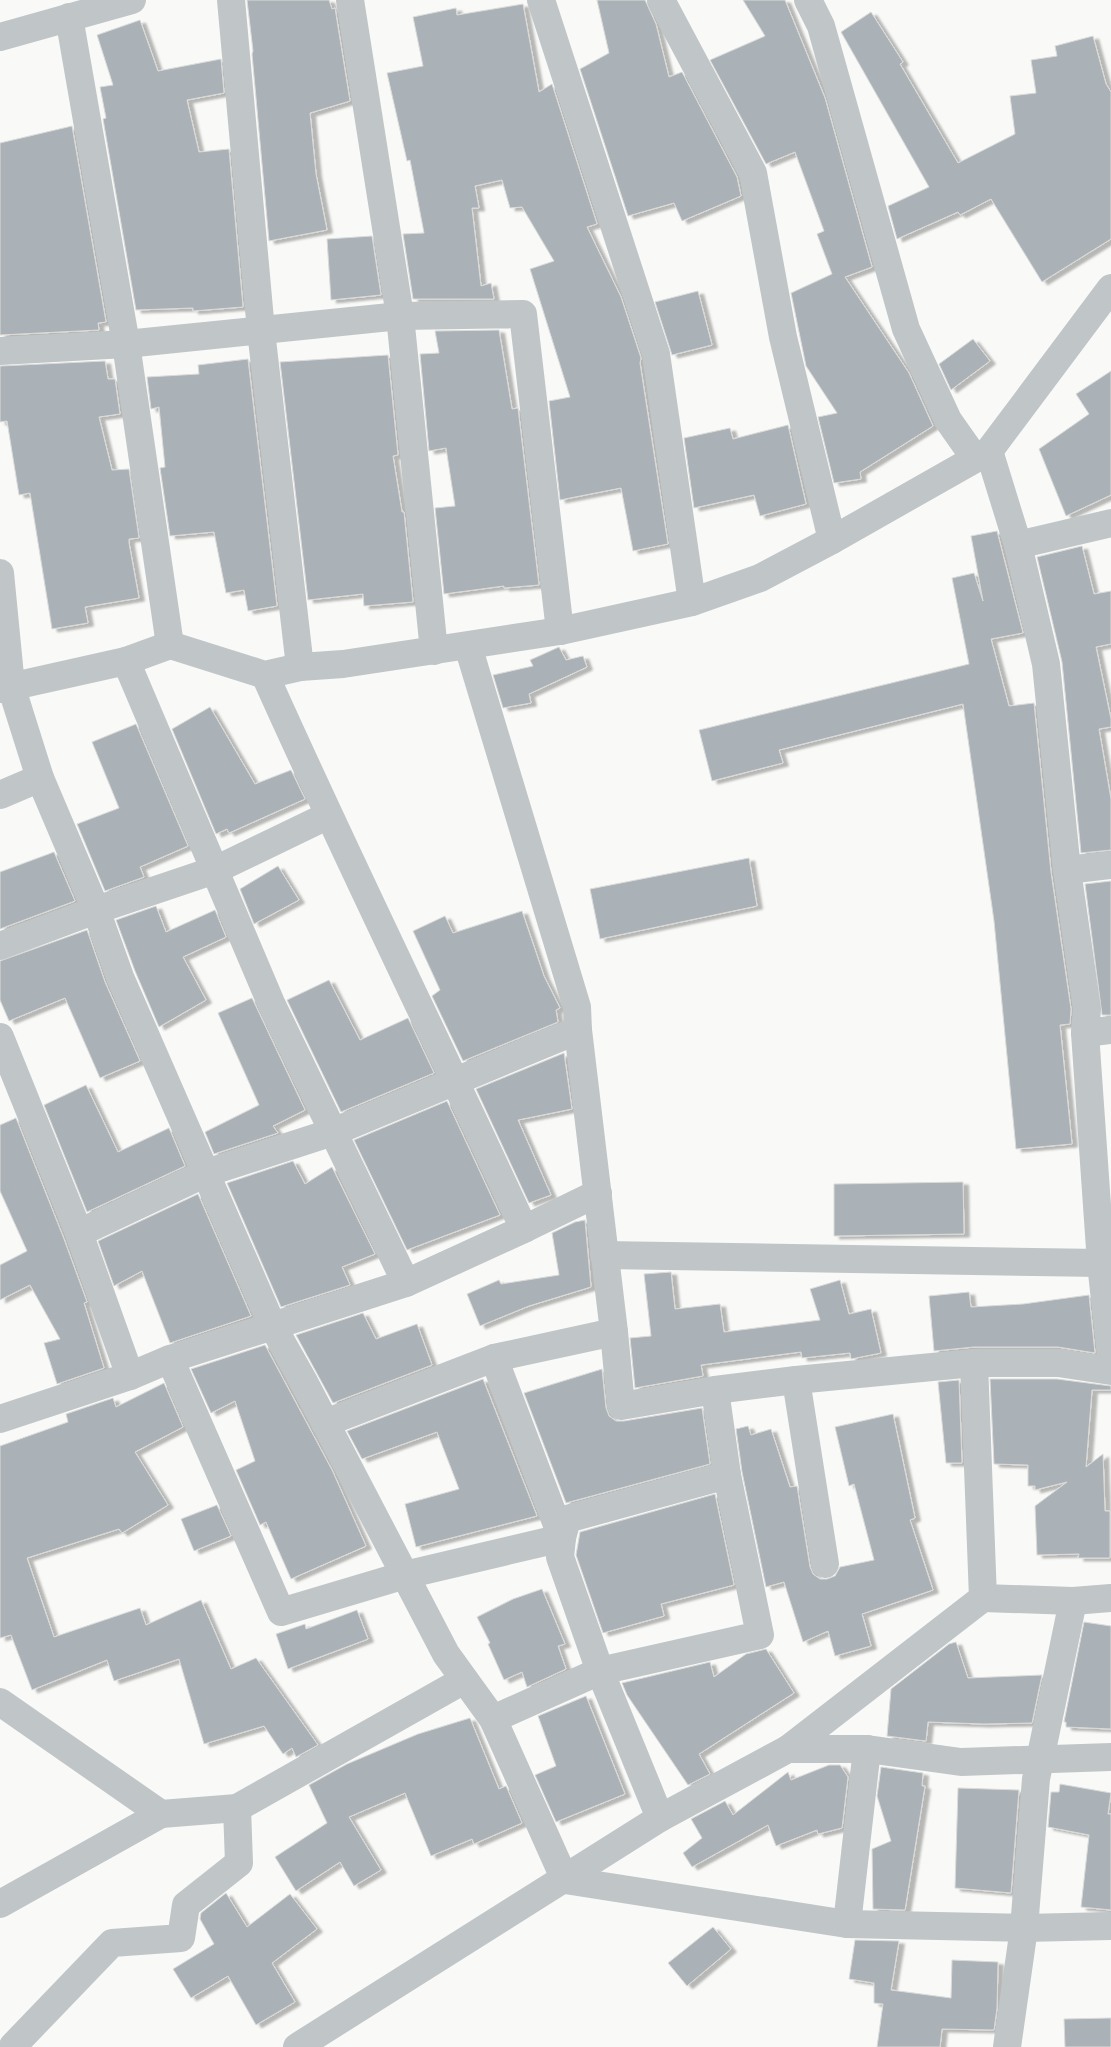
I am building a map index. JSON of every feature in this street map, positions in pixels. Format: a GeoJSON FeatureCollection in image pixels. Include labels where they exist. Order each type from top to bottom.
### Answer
{"type":"FeatureCollection","features":[{"type":"Feature","properties":{"kind":"street"},"geometry":{"type":"LineString","coordinates":[[0,37],[132,0]]}},
{"type":"Feature","properties":{"kind":"street"},"geometry":{"type":"LineString","coordinates":[[231,0],[261,331],[300,668]]}},
{"type":"Feature","properties":{"kind":"street"},"geometry":{"type":"LineString","coordinates":[[350,0],[400,316],[434,651]]}},
{"type":"Feature","properties":{"kind":"street"},"geometry":{"type":"LineString","coordinates":[[541,0],[656,354],[692,602]]}},
{"type":"Feature","properties":{"kind":"street"},"geometry":{"type":"LineString","coordinates":[[660,0],[753,173],[783,337],[832,540]]}},
{"type":"Feature","properties":{"kind":"street"},"geometry":{"type":"LineString","coordinates":[[808,0],[821,26],[906,329],[948,420],[982,454],[1018,545],[1046,664],[1067,870],[1087,1009],[1098,1032],[1101,1263],[1111,1356]]}},
{"type":"Feature","properties":{"kind":"street"},"geometry":{"type":"LineString","coordinates":[[69,17],[126,344],[170,645]]}},
{"type":"Feature","properties":{"kind":"street"},"geometry":{"type":"LineString","coordinates":[[6,687],[126,661],[170,645],[264,675],[300,668],[434,651],[560,632],[692,602],[760,578],[832,540],[982,454],[1111,288]]}},
{"type":"Feature","properties":{"kind":"street"},"geometry":{"type":"LineString","coordinates":[[0,351],[126,344],[400,316],[523,314],[560,632]]}},
{"type":"Feature","properties":{"kind":"street"},"geometry":{"type":"LineString","coordinates":[[1018,545],[1111,523]]}},
{"type":"Feature","properties":{"kind":"street"},"geometry":{"type":"LineString","coordinates":[[0,573],[6,687],[40,778],[96,910],[120,977],[272,1325],[446,1654],[493,1719],[565,1880]]}},
{"type":"Feature","properties":{"kind":"street"},"geometry":{"type":"LineString","coordinates":[[468,646],[577,1007],[578,1030],[621,1406],[715,1390],[796,1380],[974,1363],[1058,1363],[1111,1371]]}},
{"type":"Feature","properties":{"kind":"street"},"geometry":{"type":"LineString","coordinates":[[126,661],[271,1003],[406,1282]]}},
{"type":"Feature","properties":{"kind":"street"},"geometry":{"type":"LineString","coordinates":[[264,675],[327,816],[456,1082],[524,1230]]}},
{"type":"Feature","properties":{"kind":"street"},"geometry":{"type":"LineString","coordinates":[[0,795],[40,778]]}},
{"type":"Feature","properties":{"kind":"street"},"geometry":{"type":"LineString","coordinates":[[0,946],[96,910],[215,870],[327,816]]}},
{"type":"Feature","properties":{"kind":"street"},"geometry":{"type":"LineString","coordinates":[[1067,870],[1111,864]]}},
{"type":"Feature","properties":{"kind":"street"},"geometry":{"type":"LineString","coordinates":[[79,1233],[206,1172],[333,1132],[578,1030]]}},
{"type":"Feature","properties":{"kind":"street"},"geometry":{"type":"LineString","coordinates":[[0,1037],[79,1233],[130,1376]]}},
{"type":"Feature","properties":{"kind":"street"},"geometry":{"type":"LineString","coordinates":[[0,1420],[130,1376],[170,1359],[406,1282],[524,1230],[598,1193]]}},
{"type":"Feature","properties":{"kind":"street"},"geometry":{"type":"LineString","coordinates":[[604,1255],[1101,1263]]}},
{"type":"Feature","properties":{"kind":"street"},"geometry":{"type":"LineString","coordinates":[[325,1423],[494,1358],[614,1332]]}},
{"type":"Feature","properties":{"kind":"street"},"geometry":{"type":"LineString","coordinates":[[494,1358],[562,1538]]}},
{"type":"Feature","properties":{"kind":"street"},"geometry":{"type":"LineString","coordinates":[[170,1359],[281,1612],[405,1575],[562,1538]]}},
{"type":"Feature","properties":{"kind":"street"},"geometry":{"type":"LineString","coordinates":[[974,1363],[983,1598]]}},
{"type":"Feature","properties":{"kind":"street"},"geometry":{"type":"LineString","coordinates":[[796,1380],[825,1564]]}},
{"type":"Feature","properties":{"kind":"street"},"geometry":{"type":"LineString","coordinates":[[493,1719],[600,1671],[760,1635],[727,1475],[715,1390]]}},
{"type":"Feature","properties":{"kind":"street"},"geometry":{"type":"LineString","coordinates":[[660,1818],[600,1671],[560,1557],[562,1538],[567,1518],[727,1475]]}},
{"type":"Feature","properties":{"kind":"street"},"geometry":{"type":"LineString","coordinates":[[297,2047],[565,1880],[660,1818],[788,1750],[983,1598],[1073,1601],[1111,1598]]}},
{"type":"Feature","properties":{"kind":"street"},"geometry":{"type":"LineString","coordinates":[[1007,2047],[1024,1928],[1036,1779],[1073,1601]]}},
{"type":"Feature","properties":{"kind":"street"},"geometry":{"type":"LineString","coordinates":[[0,1904],[161,1814],[238,1808],[464,1680]]}},
{"type":"Feature","properties":{"kind":"street"},"geometry":{"type":"LineString","coordinates":[[0,1702],[161,1814]]}},
{"type":"Feature","properties":{"kind":"street"},"geometry":{"type":"LineString","coordinates":[[788,1750],[868,1749],[961,1762],[1111,1757]]}},
{"type":"Feature","properties":{"kind":"street"},"geometry":{"type":"LineString","coordinates":[[847,1924],[868,1749]]}},
{"type":"Feature","properties":{"kind":"street"},"geometry":{"type":"LineString","coordinates":[[9,2043],[112,1943],[181,1938],[186,1905],[239,1863],[238,1808]]}},
{"type":"Feature","properties":{"kind":"street"},"geometry":{"type":"LineString","coordinates":[[565,1880],[847,1924],[1024,1928],[1111,1926]]}},
{"type":"Feature","properties":{"kind":"building"},"geometry":{"type":"Polygon","coordinates":[[[247,0],[329,0],[332,9],[335,8],[350,101],[310,113],[316,174],[327,230],[269,241],[247,0]]]}},
{"type":"Feature","properties":{"kind":"building"},"geometry":{"type":"Polygon","coordinates":[[[597,0],[645,0],[656,24],[669,77],[682,72],[737,177],[741,196],[682,221],[674,203],[628,216],[580,69],[609,53],[597,0]]]}},
{"type":"Feature","properties":{"kind":"building"},"geometry":{"type":"Polygon","coordinates":[[[743,0],[785,0],[825,98],[872,267],[845,277],[909,373],[933,426],[860,472],[861,479],[834,483],[818,417],[837,413],[806,366],[791,293],[832,274],[817,234],[824,231],[795,152],[766,164],[710,60],[765,36],[743,0]]]}},
{"type":"Feature","properties":{"kind":"building"},"geometry":{"type":"Polygon","coordinates":[[[523,4],[539,92],[552,84],[597,224],[587,227],[621,297],[641,358],[640,363],[668,544],[633,551],[621,488],[560,500],[549,401],[570,397],[530,269],[554,261],[522,207],[510,208],[502,180],[475,186],[479,208],[472,208],[481,286],[491,283],[494,299],[413,299],[403,234],[424,233],[410,160],[407,161],[387,73],[423,66],[413,17],[456,8],[457,15],[523,4]]]}},
{"type":"Feature","properties":{"kind":"building"},"geometry":{"type":"Polygon","coordinates":[[[871,12],[903,62],[900,64],[958,163],[1015,134],[1010,96],[1036,93],[1031,60],[1057,56],[1055,46],[1093,36],[1106,84],[1111,92],[1111,239],[1042,282],[991,199],[960,215],[958,212],[897,239],[888,206],[929,187],[841,32],[871,12]]]}},
{"type":"Feature","properties":{"kind":"building"},"geometry":{"type":"Polygon","coordinates":[[[140,20],[158,71],[221,59],[224,93],[187,100],[199,152],[229,149],[243,307],[193,311],[193,308],[136,310],[103,119],[106,118],[100,87],[113,85],[97,35],[140,20]]]}},
{"type":"Feature","properties":{"kind":"building"},"geometry":{"type":"Polygon","coordinates":[[[72,126],[106,322],[98,323],[99,330],[0,335],[0,143],[72,126]]]}},
{"type":"Feature","properties":{"kind":"building"},"geometry":{"type":"Polygon","coordinates":[[[372,236],[381,295],[331,300],[327,239],[372,236]]]}},
{"type":"Feature","properties":{"kind":"building"},"geometry":{"type":"Polygon","coordinates":[[[698,291],[712,345],[672,355],[655,302],[698,291]]]}},
{"type":"Feature","properties":{"kind":"building"},"geometry":{"type":"Polygon","coordinates":[[[499,330],[512,409],[518,408],[539,585],[504,588],[504,586],[444,594],[435,508],[455,506],[446,448],[429,451],[420,354],[439,353],[435,331],[499,330]]]}},
{"type":"Feature","properties":{"kind":"building"},"geometry":{"type":"Polygon","coordinates":[[[973,339],[990,361],[951,390],[939,364],[973,339]]]}},
{"type":"Feature","properties":{"kind":"building"},"geometry":{"type":"Polygon","coordinates":[[[388,355],[398,455],[393,456],[402,512],[404,512],[413,602],[364,606],[363,594],[308,600],[280,362],[388,355]]]}},
{"type":"Feature","properties":{"kind":"building"},"geometry":{"type":"Polygon","coordinates":[[[248,359],[277,606],[248,611],[244,590],[226,593],[214,532],[170,536],[160,468],[165,467],[159,407],[151,409],[147,377],[199,374],[198,365],[248,359]]]}},
{"type":"Feature","properties":{"kind":"building"},"geometry":{"type":"Polygon","coordinates":[[[105,361],[108,379],[115,379],[120,414],[99,417],[112,470],[129,469],[139,538],[129,539],[129,543],[139,598],[85,607],[88,623],[52,629],[30,493],[19,495],[7,421],[0,422],[0,366],[105,361]]]}},
{"type":"Feature","properties":{"kind":"building"},"geometry":{"type":"Polygon","coordinates":[[[1111,371],[1111,495],[1066,516],[1039,449],[1089,414],[1076,394],[1111,371]]]}},
{"type":"Feature","properties":{"kind":"building"},"geometry":{"type":"Polygon","coordinates":[[[788,425],[806,504],[760,516],[754,495],[694,508],[684,438],[730,428],[733,439],[788,425]]]}},
{"type":"Feature","properties":{"kind":"building"},"geometry":{"type":"Polygon","coordinates":[[[997,531],[1023,633],[991,639],[1009,706],[1034,703],[1051,872],[1071,1009],[1070,1024],[1060,1025],[1072,1144],[1016,1149],[994,921],[963,704],[779,750],[783,763],[712,781],[699,730],[969,664],[952,578],[974,573],[983,601],[971,536],[997,531]]]}},
{"type":"Feature","properties":{"kind":"building"},"geometry":{"type":"Polygon","coordinates":[[[1082,546],[1094,594],[1111,591],[1111,644],[1096,647],[1111,719],[1111,727],[1099,729],[1111,799],[1111,850],[1081,853],[1062,662],[1037,557],[1082,546]]]}},
{"type":"Feature","properties":{"kind":"building"},"geometry":{"type":"Polygon","coordinates":[[[559,647],[566,660],[583,656],[587,667],[529,694],[531,703],[503,708],[493,675],[533,666],[530,660],[559,647]]]}},
{"type":"Feature","properties":{"kind":"building"},"geometry":{"type":"Polygon","coordinates":[[[210,707],[255,784],[291,770],[305,799],[229,833],[227,829],[216,834],[172,729],[210,707]]]}},
{"type":"Feature","properties":{"kind":"building"},"geometry":{"type":"Polygon","coordinates":[[[136,724],[188,846],[140,867],[144,877],[105,891],[77,824],[119,808],[92,742],[136,724]]]}},
{"type":"Feature","properties":{"kind":"building"},"geometry":{"type":"Polygon","coordinates":[[[54,852],[75,901],[0,929],[0,872],[54,852]]]}},
{"type":"Feature","properties":{"kind":"building"},"geometry":{"type":"Polygon","coordinates":[[[749,858],[757,906],[600,939],[590,889],[749,858]]]}},
{"type":"Feature","properties":{"kind":"building"},"geometry":{"type":"Polygon","coordinates":[[[278,866],[299,900],[254,924],[240,889],[278,866]]]}},
{"type":"Feature","properties":{"kind":"building"},"geometry":{"type":"Polygon","coordinates":[[[1111,881],[1111,1015],[1102,1015],[1085,884],[1111,881]]]}},
{"type":"Feature","properties":{"kind":"building"},"geometry":{"type":"Polygon","coordinates":[[[156,906],[166,932],[215,910],[226,937],[183,957],[206,1000],[159,1027],[116,920],[156,906]]]}},
{"type":"Feature","properties":{"kind":"building"},"geometry":{"type":"Polygon","coordinates":[[[522,911],[544,976],[560,1008],[556,1010],[558,1022],[463,1061],[432,996],[440,990],[413,931],[445,916],[453,933],[522,911]]]}},
{"type":"Feature","properties":{"kind":"building"},"geometry":{"type":"Polygon","coordinates":[[[87,930],[105,982],[140,1061],[100,1078],[65,998],[9,1021],[0,1000],[0,961],[87,930]]]}},
{"type":"Feature","properties":{"kind":"building"},"geometry":{"type":"Polygon","coordinates":[[[329,980],[360,1040],[408,1018],[434,1073],[341,1112],[287,1000],[329,980]]]}},
{"type":"Feature","properties":{"kind":"building"},"geometry":{"type":"Polygon","coordinates":[[[252,998],[305,1110],[273,1126],[278,1133],[214,1154],[205,1132],[259,1105],[218,1013],[252,998]]]}},
{"type":"Feature","properties":{"kind":"building"},"geometry":{"type":"Polygon","coordinates":[[[564,1053],[572,1109],[518,1120],[551,1195],[529,1203],[476,1089],[564,1053]]]}},
{"type":"Feature","properties":{"kind":"building"},"geometry":{"type":"Polygon","coordinates":[[[86,1085],[118,1152],[169,1128],[185,1166],[87,1212],[44,1105],[86,1085]]]}},
{"type":"Feature","properties":{"kind":"building"},"geometry":{"type":"Polygon","coordinates":[[[447,1101],[500,1215],[407,1250],[354,1140],[447,1101]]]}},
{"type":"Feature","properties":{"kind":"building"},"geometry":{"type":"Polygon","coordinates":[[[16,1118],[87,1302],[84,1303],[104,1368],[57,1384],[44,1343],[60,1339],[30,1285],[0,1300],[0,1265],[27,1251],[0,1191],[0,1125],[16,1118]]]}},
{"type":"Feature","properties":{"kind":"building"},"geometry":{"type":"Polygon","coordinates":[[[293,1161],[305,1184],[332,1167],[375,1254],[342,1267],[350,1285],[281,1307],[227,1183],[293,1161]]]}},
{"type":"Feature","properties":{"kind":"building"},"geometry":{"type":"Polygon","coordinates":[[[963,1182],[964,1234],[834,1236],[834,1184],[963,1182]]]}},
{"type":"Feature","properties":{"kind":"building"},"geometry":{"type":"Polygon","coordinates":[[[198,1194],[251,1316],[170,1343],[142,1271],[114,1286],[98,1241],[198,1194]]]}},
{"type":"Feature","properties":{"kind":"building"},"geometry":{"type":"Polygon","coordinates":[[[585,1220],[591,1287],[529,1306],[480,1326],[467,1294],[499,1280],[501,1284],[559,1275],[552,1233],[575,1222],[585,1220]]]}},
{"type":"Feature","properties":{"kind":"building"},"geometry":{"type":"Polygon","coordinates":[[[671,1272],[675,1309],[720,1304],[724,1332],[820,1320],[810,1289],[840,1280],[849,1314],[871,1309],[881,1353],[851,1359],[850,1353],[802,1358],[801,1352],[701,1365],[703,1376],[635,1388],[630,1338],[651,1336],[644,1274],[671,1272]]]}},
{"type":"Feature","properties":{"kind":"building"},"geometry":{"type":"Polygon","coordinates":[[[969,1292],[971,1307],[1023,1304],[1089,1295],[1095,1353],[1058,1347],[974,1347],[934,1351],[929,1296],[969,1292]]]}},
{"type":"Feature","properties":{"kind":"building"},"geometry":{"type":"Polygon","coordinates":[[[363,1313],[376,1339],[417,1324],[432,1365],[333,1403],[296,1335],[363,1313]]]}},
{"type":"Feature","properties":{"kind":"building"},"geometry":{"type":"Polygon","coordinates":[[[265,1345],[332,1470],[366,1546],[291,1579],[266,1522],[260,1525],[236,1470],[255,1461],[235,1401],[211,1413],[191,1369],[265,1345]]]}},
{"type":"Feature","properties":{"kind":"building"},"geometry":{"type":"Polygon","coordinates":[[[602,1369],[606,1408],[609,1416],[616,1421],[702,1408],[710,1464],[566,1503],[524,1393],[602,1369]]]}},
{"type":"Feature","properties":{"kind":"building"},"geometry":{"type":"Polygon","coordinates":[[[483,1379],[537,1516],[416,1547],[405,1504],[459,1489],[437,1432],[362,1459],[347,1431],[483,1379]]]}},
{"type":"Feature","properties":{"kind":"building"},"geometry":{"type":"Polygon","coordinates":[[[990,1379],[1057,1379],[1111,1386],[1111,1390],[1092,1390],[1086,1467],[1103,1454],[1105,1511],[1110,1511],[1110,1558],[1078,1558],[1079,1554],[1037,1555],[1035,1506],[1067,1482],[1035,1490],[1035,1486],[1028,1486],[1028,1465],[994,1464],[990,1379]]]}},
{"type":"Feature","properties":{"kind":"building"},"geometry":{"type":"Polygon","coordinates":[[[959,1380],[962,1463],[946,1463],[938,1382],[959,1380]]]}},
{"type":"Feature","properties":{"kind":"building"},"geometry":{"type":"Polygon","coordinates":[[[164,1383],[183,1427],[135,1452],[168,1505],[122,1533],[119,1529],[27,1558],[54,1637],[140,1608],[146,1625],[201,1600],[231,1669],[256,1658],[318,1745],[296,1757],[292,1748],[283,1754],[264,1726],[204,1744],[179,1659],[114,1681],[107,1660],[32,1690],[11,1635],[0,1638],[0,1446],[68,1422],[66,1414],[113,1398],[116,1407],[164,1383]]]}},
{"type":"Feature","properties":{"kind":"building"},"geometry":{"type":"Polygon","coordinates":[[[893,1414],[915,1518],[910,1520],[933,1590],[862,1614],[871,1646],[835,1656],[828,1631],[803,1642],[784,1582],[766,1587],[742,1472],[736,1429],[748,1426],[751,1435],[771,1429],[790,1487],[797,1486],[810,1567],[813,1574],[820,1579],[827,1579],[835,1576],[840,1567],[874,1560],[854,1484],[849,1486],[835,1427],[893,1414]]]}},
{"type":"Feature","properties":{"kind":"building"},"geometry":{"type":"Polygon","coordinates":[[[715,1494],[734,1585],[661,1604],[664,1616],[603,1633],[576,1555],[580,1532],[715,1494]]]}},
{"type":"Feature","properties":{"kind":"building"},"geometry":{"type":"Polygon","coordinates":[[[217,1505],[231,1536],[194,1551],[181,1519],[217,1505]]]}},
{"type":"Feature","properties":{"kind":"building"},"geometry":{"type":"Polygon","coordinates":[[[542,1589],[565,1644],[558,1646],[566,1669],[527,1687],[522,1672],[504,1680],[488,1644],[490,1643],[477,1617],[513,1599],[542,1589]]]}},
{"type":"Feature","properties":{"kind":"building"},"geometry":{"type":"Polygon","coordinates":[[[357,1610],[368,1639],[288,1669],[276,1634],[305,1624],[306,1629],[357,1610]]]}},
{"type":"Feature","properties":{"kind":"building"},"geometry":{"type":"Polygon","coordinates":[[[1084,1622],[1111,1626],[1111,1729],[1066,1727],[1066,1722],[1064,1722],[1084,1622]]]}},
{"type":"Feature","properties":{"kind":"building"},"geometry":{"type":"Polygon","coordinates":[[[956,1642],[968,1678],[1042,1675],[1032,1723],[928,1722],[926,1741],[887,1736],[891,1689],[949,1644],[956,1642]]]}},
{"type":"Feature","properties":{"kind":"building"},"geometry":{"type":"Polygon","coordinates":[[[766,1649],[794,1693],[699,1754],[710,1774],[688,1785],[627,1695],[622,1683],[710,1662],[714,1677],[746,1654],[766,1649]]]}},
{"type":"Feature","properties":{"kind":"building"},"geometry":{"type":"Polygon","coordinates":[[[586,1696],[625,1794],[556,1822],[535,1775],[556,1766],[538,1716],[586,1696]]]}},
{"type":"Feature","properties":{"kind":"building"},"geometry":{"type":"Polygon","coordinates":[[[470,1718],[499,1789],[506,1786],[522,1823],[474,1844],[472,1839],[431,1856],[405,1793],[349,1817],[381,1870],[354,1886],[340,1862],[296,1891],[275,1857],[327,1823],[309,1785],[347,1764],[418,1734],[470,1718]]]}},
{"type":"Feature","properties":{"kind":"building"},"geometry":{"type":"Polygon","coordinates":[[[829,1765],[840,1765],[848,1777],[842,1828],[818,1834],[817,1830],[776,1846],[768,1825],[692,1867],[683,1853],[702,1838],[691,1819],[725,1801],[733,1815],[788,1772],[791,1780],[829,1765]]]}},
{"type":"Feature","properties":{"kind":"building"},"geometry":{"type":"Polygon","coordinates":[[[881,1767],[923,1773],[922,1786],[925,1786],[905,1910],[873,1909],[872,1849],[891,1841],[877,1796],[881,1767]]]}},
{"type":"Feature","properties":{"kind":"building"},"geometry":{"type":"Polygon","coordinates":[[[1060,1784],[1111,1793],[1108,1814],[1111,1814],[1111,1910],[1081,1907],[1089,1835],[1048,1827],[1051,1792],[1059,1792],[1060,1784]]]}},
{"type":"Feature","properties":{"kind":"building"},"geometry":{"type":"Polygon","coordinates":[[[958,1788],[1019,1790],[1011,1893],[955,1888],[958,1788]]]}},
{"type":"Feature","properties":{"kind":"building"},"geometry":{"type":"Polygon","coordinates":[[[226,1893],[247,1927],[290,1894],[317,1929],[272,1963],[295,2002],[256,2025],[228,1976],[191,1998],[173,1969],[214,1944],[200,1919],[201,1913],[226,1893]]]}},
{"type":"Feature","properties":{"kind":"building"},"geometry":{"type":"Polygon","coordinates":[[[713,1927],[731,1949],[687,1986],[668,1963],[713,1927]]]}},
{"type":"Feature","properties":{"kind":"building"},"geometry":{"type":"Polygon","coordinates":[[[855,1940],[899,1941],[891,1990],[951,1998],[952,1960],[998,1962],[997,2008],[994,2030],[942,2029],[940,2047],[877,2047],[883,2004],[874,2003],[874,1983],[849,1979],[855,1940]]]}},
{"type":"Feature","properties":{"kind":"building"},"geometry":{"type":"Polygon","coordinates":[[[1111,2018],[1111,2047],[1065,2047],[1064,2019],[1111,2018]]]}}]}
